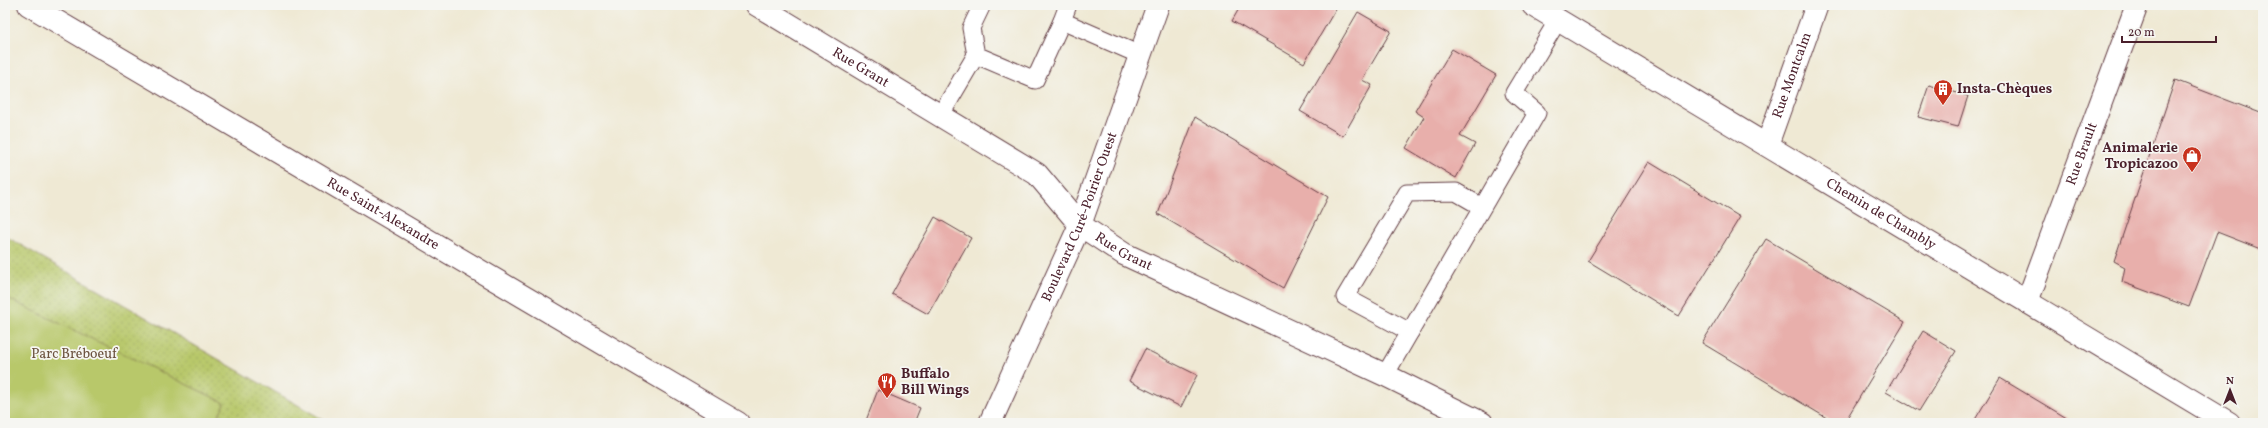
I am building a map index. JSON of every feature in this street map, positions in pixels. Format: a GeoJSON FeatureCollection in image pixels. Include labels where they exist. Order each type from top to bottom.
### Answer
{"type":"FeatureCollection","features":[{"type":"Feature","properties":{"kind":"street","name":"Rue Saint-Alexandre"},"geometry":{"type":"LineString","coordinates":[[29,5],[738,423]]}},
{"type":"Feature","properties":{"kind":"street","name":"Rue Grant"},"geometry":{"type":"LineString","coordinates":[[757,5],[1037,174],[1080,224],[1124,254],[1385,375],[1482,423]]}},
{"type":"Feature","properties":{"kind":"street","name":"Boulevard Curé-Poirier Ouest"},"geometry":{"type":"LineString","coordinates":[[990,423],[1080,224],[1158,5]]}},
{"type":"Feature","properties":{"kind":"street","name":"Chemin de Chambly"},"geometry":{"type":"LineString","coordinates":[[1533,5],[2229,423]]}},
{"type":"Feature","properties":{"kind":"street","name":"Rue Montcalm"},"geometry":{"type":"LineString","coordinates":[[1767,146],[1817,5]]}},
{"type":"Feature","properties":{"kind":"street","name":"Rue Brault"},"geometry":{"type":"LineString","coordinates":[[2027,302],[2137,5]]}},
{"type":"Feature","properties":{"kind":"lane"},"geometry":{"type":"LineString","coordinates":[[940,116],[976,55],[971,28],[982,5]]}},
{"type":"Feature","properties":{"kind":"lane"},"geometry":{"type":"LineString","coordinates":[[976,55],[1035,80],[1068,5]]}},
{"type":"Feature","properties":{"kind":"lane"},"geometry":{"type":"LineString","coordinates":[[1385,375],[1537,113],[1514,93],[1558,20]]}},
{"type":"Feature","properties":{"kind":"lane"},"geometry":{"type":"LineString","coordinates":[[1062,21],[1140,55]]}},
{"type":"Feature","properties":{"kind":"lane"},"geometry":{"type":"LineString","coordinates":[[1410,332],[1345,297],[1407,193],[1456,192],[1482,207]]}},
{"type":"Feature","properties":{"kind":"green space","name":"Parc Bréboeuf"},"geometry":{"type":"Polygon","coordinates":[[[5,236],[329,423],[5,423],[5,236]]]}},
{"type":"Feature","properties":{"kind":"green space"},"geometry":{"type":"Polygon","coordinates":[[[5,297],[225,403],[215,423],[5,423],[5,297]]]}},
{"type":"Feature","properties":{"kind":"building"},"geometry":{"type":"Polygon","coordinates":[[[1241,5],[1338,5],[1304,63],[1232,21],[1241,5]]]}},
{"type":"Feature","properties":{"kind":"building"},"geometry":{"type":"Polygon","coordinates":[[[1358,12],[1391,31],[1362,80],[1372,85],[1343,136],[1300,111],[1358,12]]]}},
{"type":"Feature","properties":{"kind":"building"},"geometry":{"type":"Polygon","coordinates":[[[1452,49],[1496,75],[1460,136],[1475,144],[1456,178],[1406,148],[1424,117],[1415,111],[1452,49]]]}},
{"type":"Feature","properties":{"kind":"building","name":"Animalerie Tropicazoo"},"geometry":{"type":"Polygon","coordinates":[[[2175,80],[2263,114],[2263,250],[2217,232],[2189,307],[2122,282],[2125,267],[2114,261],[2175,80]]]}},
{"type":"Feature","properties":{"kind":"building","name":"Insta-Chèques"},"geometry":{"type":"Polygon","coordinates":[[[1929,85],[1968,96],[1958,127],[1918,117],[1929,85]]]}},
{"type":"Feature","properties":{"kind":"building"},"geometry":{"type":"Polygon","coordinates":[[[1195,117],[1328,197],[1283,288],[1158,214],[1195,117]]]}},
{"type":"Feature","properties":{"kind":"building"},"geometry":{"type":"Polygon","coordinates":[[[1649,162],[1740,217],[1679,316],[1588,261],[1649,162]]]}},
{"type":"Feature","properties":{"kind":"building"},"geometry":{"type":"Polygon","coordinates":[[[935,217],[971,238],[928,314],[892,294],[935,217]]]}},
{"type":"Feature","properties":{"kind":"building"},"geometry":{"type":"Polygon","coordinates":[[[1766,239],[1905,322],[1844,423],[1835,423],[1702,343],[1766,239]]]}},
{"type":"Feature","properties":{"kind":"building"},"geometry":{"type":"Polygon","coordinates":[[[1923,331],[1956,351],[1919,411],[1886,392],[1923,331]]]}},
{"type":"Feature","properties":{"kind":"building"},"geometry":{"type":"Polygon","coordinates":[[[1145,349],[1197,375],[1181,407],[1129,381],[1145,349]]]}},
{"type":"Feature","properties":{"kind":"building"},"geometry":{"type":"Polygon","coordinates":[[[2000,378],[2075,423],[1973,423],[2000,378]]]}},
{"type":"Feature","properties":{"kind":"building","name":"Buffalo Bill Wings"},"geometry":{"type":"Polygon","coordinates":[[[878,390],[920,408],[914,423],[865,423],[878,390]]]}},
{"type":"Feature","properties":{"kind":"place","name":"Insta-Chèques"},"geometry":{"type":"Point","coordinates":[1943,106]}},
{"type":"Feature","properties":{"kind":"place","name":"Animalerie Tropicazoo"},"geometry":{"type":"Point","coordinates":[2192,173]}},
{"type":"Feature","properties":{"kind":"place","name":"Buffalo Bill Wings"},"geometry":{"type":"Point","coordinates":[887,399]}}]}
